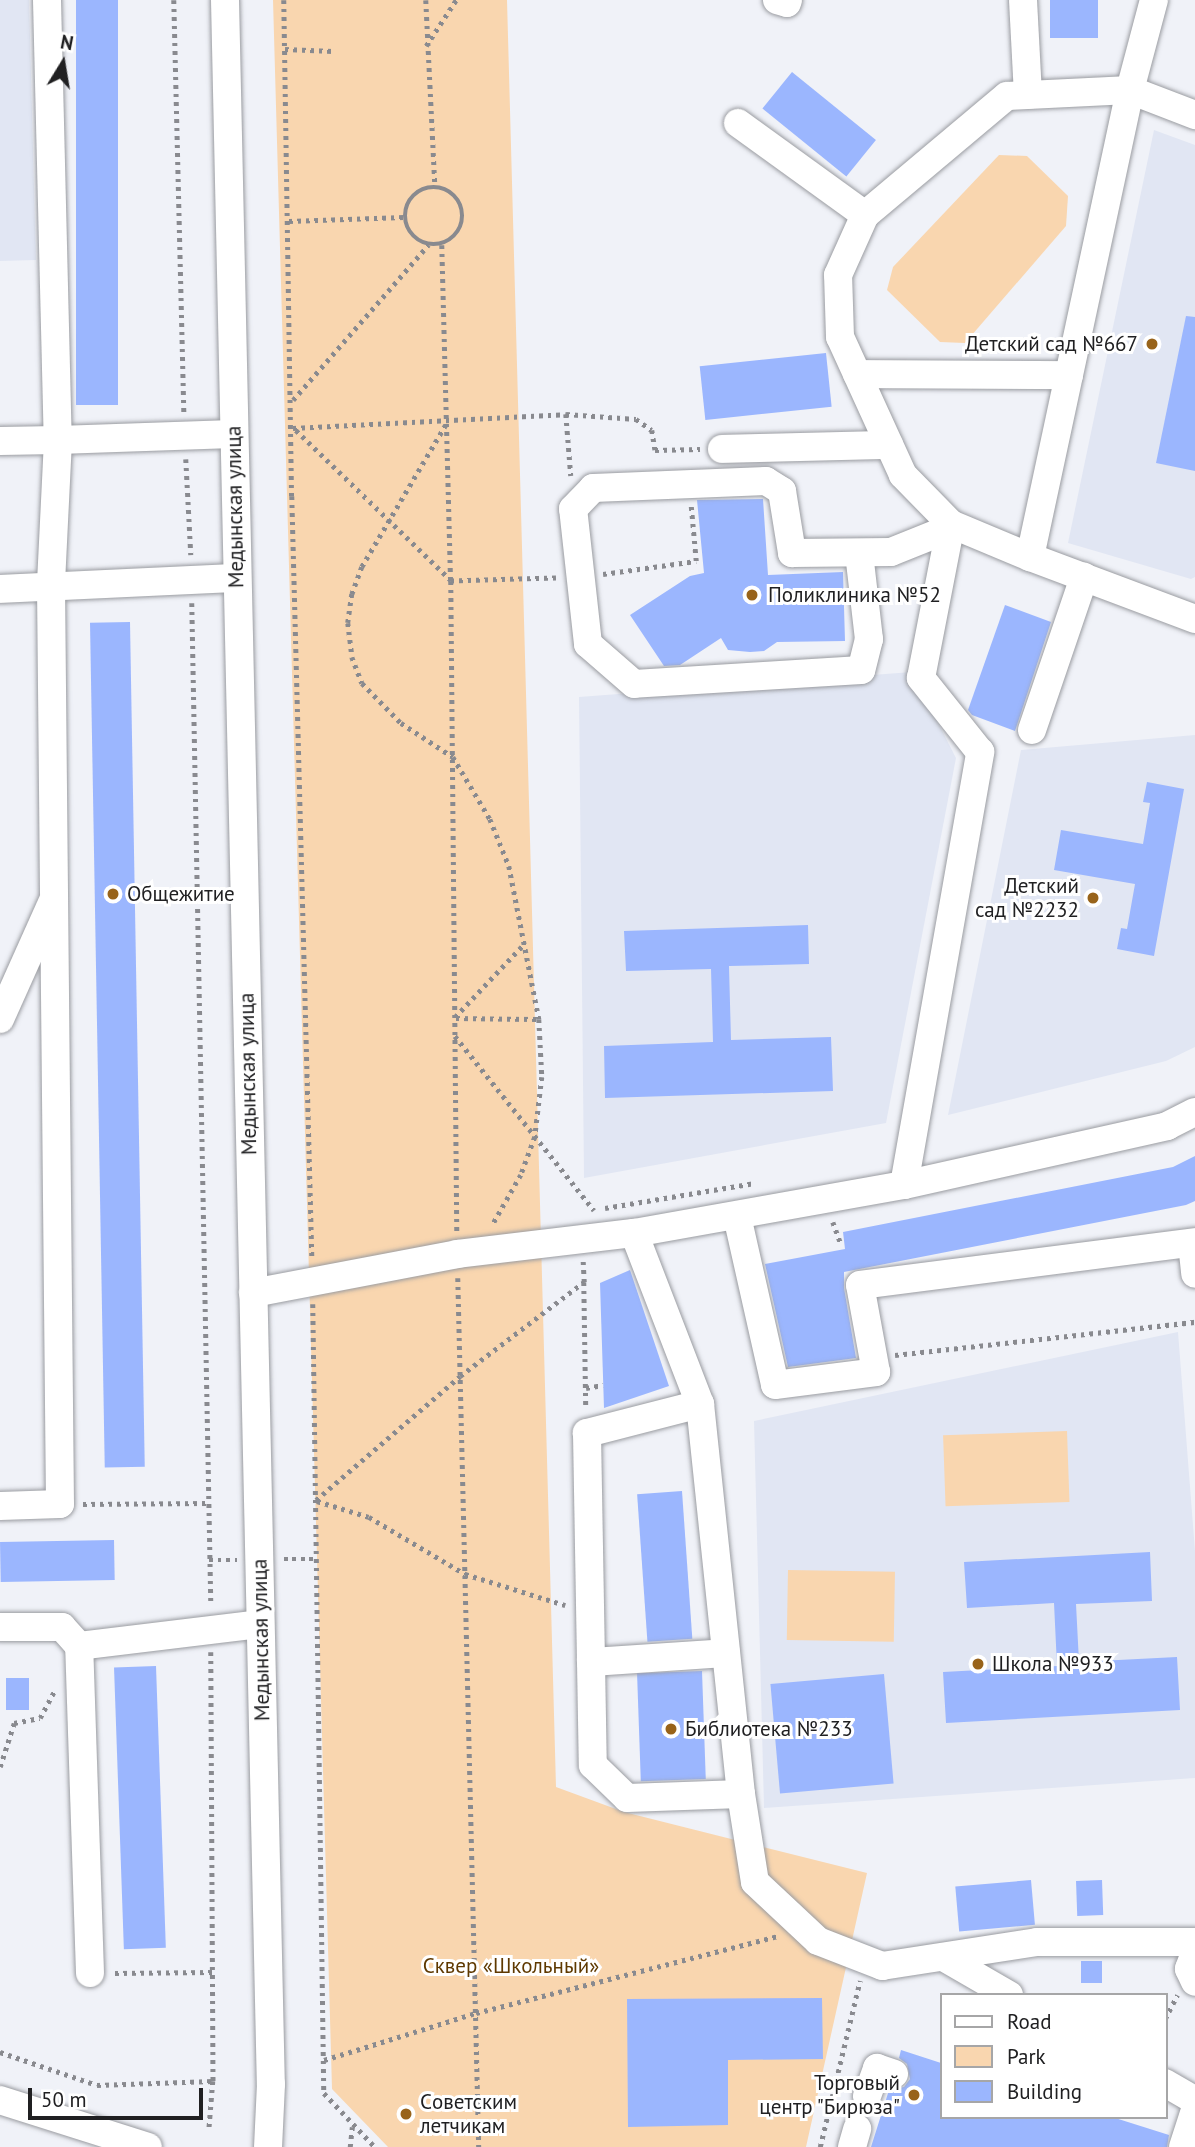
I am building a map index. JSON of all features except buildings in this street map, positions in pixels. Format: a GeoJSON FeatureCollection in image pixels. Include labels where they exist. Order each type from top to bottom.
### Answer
{"type":"FeatureCollection","features":[{"type":"Feature","properties":{"kind":"street"},"geometry":{"type":"LineString","coordinates":[[0,1506],[60,1504],[51,584],[58,440],[47,0]]}},
{"type":"Feature","properties":{"kind":"street","name":"Медынская улица"},"geometry":{"type":"LineString","coordinates":[[225,0],[271,2084],[268,2147]]}},
{"type":"Feature","properties":{"kind":"street"},"geometry":{"type":"LineString","coordinates":[[777,0],[787,3],[788,0]]}},
{"type":"Feature","properties":{"kind":"street"},"geometry":{"type":"LineString","coordinates":[[1023,0],[1028,95]]}},
{"type":"Feature","properties":{"kind":"street"},"geometry":{"type":"LineString","coordinates":[[1030,557],[1130,90],[1154,0]]}},
{"type":"Feature","properties":{"kind":"street"},"geometry":{"type":"LineString","coordinates":[[1195,115],[1130,90],[1007,96],[865,215],[838,275],[840,337],[903,475],[951,526],[1195,619]]}},
{"type":"Feature","properties":{"kind":"street"},"geometry":{"type":"LineString","coordinates":[[738,123],[865,215]]}},
{"type":"Feature","properties":{"kind":"street"},"geometry":{"type":"LineString","coordinates":[[857,374],[1069,375]]}},
{"type":"Feature","properties":{"kind":"street"},"geometry":{"type":"LineString","coordinates":[[0,441],[233,434]]}},
{"type":"Feature","properties":{"kind":"street"},"geometry":{"type":"LineString","coordinates":[[722,449],[889,445]]}},
{"type":"Feature","properties":{"kind":"street"},"geometry":{"type":"LineString","coordinates":[[859,553],[869,639],[861,670],[634,684],[588,644],[573,509],[593,488],[766,481],[782,491],[792,553],[891,552],[951,526]]}},
{"type":"Feature","properties":{"kind":"street"},"geometry":{"type":"LineString","coordinates":[[904,1185],[980,752],[921,678],[951,526]]}},
{"type":"Feature","properties":{"kind":"street"},"geometry":{"type":"LineString","coordinates":[[1032,730],[1084,577]]}},
{"type":"Feature","properties":{"kind":"street"},"geometry":{"type":"LineString","coordinates":[[0,589],[51,584],[236,578]]}},
{"type":"Feature","properties":{"kind":"street"},"geometry":{"type":"LineString","coordinates":[[0,1019],[56,894]]}},
{"type":"Feature","properties":{"kind":"street"},"geometry":{"type":"LineString","coordinates":[[253,1293],[457,1254],[634,1233],[904,1185],[1167,1126],[1195,1112]]}},
{"type":"Feature","properties":{"kind":"street"},"geometry":{"type":"LineString","coordinates":[[737,1216],[775,1385],[876,1372],[860,1285],[1194,1243],[1195,1274]]}},
{"type":"Feature","properties":{"kind":"street"},"geometry":{"type":"LineString","coordinates":[[634,1233],[700,1404],[741,1794],[755,1882],[818,1941],[882,1966],[1037,1942],[1195,1942]]}},
{"type":"Feature","properties":{"kind":"street"},"geometry":{"type":"LineString","coordinates":[[700,1404],[587,1433],[593,1765],[627,1798],[741,1794]]}},
{"type":"Feature","properties":{"kind":"street"},"geometry":{"type":"LineString","coordinates":[[79,1646],[260,1624]]}},
{"type":"Feature","properties":{"kind":"street"},"geometry":{"type":"LineString","coordinates":[[0,1627],[62,1627],[79,1646],[90,1973]]}},
{"type":"Feature","properties":{"kind":"street"},"geometry":{"type":"LineString","coordinates":[[591,1661],[726,1653]]}},
{"type":"Feature","properties":{"kind":"street"},"geometry":{"type":"LineString","coordinates":[[1195,1953],[1189,1969],[1195,1982]]}},
{"type":"Feature","properties":{"kind":"street"},"geometry":{"type":"LineString","coordinates":[[945,1958],[1006,1993]]}},
{"type":"Feature","properties":{"kind":"street"},"geometry":{"type":"LineString","coordinates":[[867,2096],[877,2068],[894,2074]]}},
{"type":"Feature","properties":{"kind":"street"},"geometry":{"type":"LineString","coordinates":[[1167,2084],[1195,2100]]}},
{"type":"Feature","properties":{"kind":"street"},"geometry":{"type":"LineString","coordinates":[[0,2100],[148,2147]]}},
{"type":"Feature","properties":{"kind":"street"},"geometry":{"type":"LineString","coordinates":[[1183,2147],[1195,2110]]}},
{"type":"Feature","properties":{"kind":"path"},"geometry":{"type":"LineString","coordinates":[[174,0],[185,436],[192,581],[211,1630],[213,2081],[209,2131]]}},
{"type":"Feature","properties":{"kind":"path"},"geometry":{"type":"LineString","coordinates":[[284,0],[313,1280],[324,2093],[352,2126],[375,2147]]}},
{"type":"Feature","properties":{"kind":"path"},"geometry":{"type":"LineString","coordinates":[[426,0],[425,47],[435,187]]}},
{"type":"Feature","properties":{"kind":"path"},"geometry":{"type":"LineString","coordinates":[[425,47],[456,0]]}},
{"type":"Feature","properties":{"kind":"path"},"geometry":{"type":"LineString","coordinates":[[285,49],[333,51]]}},
{"type":"Feature","properties":{"kind":"path"},"geometry":{"type":"LineString","coordinates":[[435,187],[455,195],[463,208],[463,223],[456,237],[442,245],[428,245],[416,240],[408,230],[404,217],[407,204],[415,193],[435,187]]}},
{"type":"Feature","properties":{"kind":"path"},"geometry":{"type":"LineString","coordinates":[[289,221],[404,217]]}},
{"type":"Feature","properties":{"kind":"path"},"geometry":{"type":"LineString","coordinates":[[292,401],[428,245]]}},
{"type":"Feature","properties":{"kind":"path"},"geometry":{"type":"LineString","coordinates":[[442,245],[451,582],[457,1254],[479,2147]]}},
{"type":"Feature","properties":{"kind":"path"},"geometry":{"type":"LineString","coordinates":[[293,428],[447,423],[566,414],[636,419],[652,430],[654,450],[722,449]]}},
{"type":"Feature","properties":{"kind":"path"},"geometry":{"type":"LineString","coordinates":[[566,414],[573,509]]}},
{"type":"Feature","properties":{"kind":"path"},"geometry":{"type":"LineString","coordinates":[[447,423],[387,520],[352,594],[348,623],[352,657],[362,683],[401,723],[453,757],[490,819],[509,866],[526,943],[538,1019],[542,1077],[536,1137],[521,1175],[491,1228]]}},
{"type":"Feature","properties":{"kind":"path"},"geometry":{"type":"LineString","coordinates":[[293,428],[451,582],[580,577],[696,561],[690,503]]}},
{"type":"Feature","properties":{"kind":"path"},"geometry":{"type":"LineString","coordinates":[[455,1017],[526,943]]}},
{"type":"Feature","properties":{"kind":"path"},"geometry":{"type":"LineString","coordinates":[[455,1017],[538,1019]]}},
{"type":"Feature","properties":{"kind":"path"},"geometry":{"type":"LineString","coordinates":[[455,1036],[594,1210]]}},
{"type":"Feature","properties":{"kind":"path"},"geometry":{"type":"LineString","coordinates":[[583,1240],[587,1433]]}},
{"type":"Feature","properties":{"kind":"path"},"geometry":{"type":"LineString","coordinates":[[316,1501],[460,1376],[584,1282]]}},
{"type":"Feature","properties":{"kind":"path"},"geometry":{"type":"LineString","coordinates":[[873,1358],[1195,1322]]}},
{"type":"Feature","properties":{"kind":"path"},"geometry":{"type":"LineString","coordinates":[[586,1388],[603,1385]]}},
{"type":"Feature","properties":{"kind":"path"},"geometry":{"type":"LineString","coordinates":[[316,1501],[369,1517],[465,1574],[590,1613]]}},
{"type":"Feature","properties":{"kind":"path"},"geometry":{"type":"LineString","coordinates":[[112,1503],[208,1503]]}},
{"type":"Feature","properties":{"kind":"path"},"geometry":{"type":"LineString","coordinates":[[0,1767],[14,1723],[40,1718],[59,1682]]}},
{"type":"Feature","properties":{"kind":"path"},"geometry":{"type":"LineString","coordinates":[[324,2060],[476,2013],[806,1929]]}},
{"type":"Feature","properties":{"kind":"path"},"geometry":{"type":"LineString","coordinates":[[820,2147],[865,1960]]}},
{"type":"Feature","properties":{"kind":"path"},"geometry":{"type":"LineString","coordinates":[[90,1973],[213,1972]]}},
{"type":"Feature","properties":{"kind":"path"},"geometry":{"type":"LineString","coordinates":[[0,2052],[97,2085],[213,2081]]}},
{"type":"Feature","properties":{"kind":"path"},"geometry":{"type":"LineString","coordinates":[[350,2147],[352,2126]]}},
{"type":"Feature","properties":{"kind":"shaded area"},"geometry":{"type":"Polygon","coordinates":[[[0,0],[29,0],[36,260],[0,261],[0,0]]]}},
{"type":"Feature","properties":{"kind":"shaded area","name":"Детский сад №667"},"geometry":{"type":"Polygon","coordinates":[[[1154,130],[1195,145],[1195,577],[1191,579],[1068,543],[1154,130]]]}},
{"type":"Feature","properties":{"kind":"shaded area"},"geometry":{"type":"Polygon","coordinates":[[[912,672],[956,758],[886,1123],[584,1178],[579,697],[912,672]]]}},
{"type":"Feature","properties":{"kind":"shaded area","name":"Детский сад №2232"},"geometry":{"type":"Polygon","coordinates":[[[1195,735],[1195,1047],[1166,1061],[948,1115],[1021,750],[1195,735]]]}},
{"type":"Feature","properties":{"kind":"shaded area","name":"Школа №933"},"geometry":{"type":"Polygon","coordinates":[[[1178,1332],[1195,1551],[1195,1778],[764,1808],[754,1421],[1178,1332]]]}},
{"type":"Feature","properties":{"kind":"green space","name":"Сквер «Школьный»"},"geometry":{"type":"Polygon","coordinates":[[[273,0],[507,0],[556,1787],[624,1812],[867,1873],[806,2147],[388,2147],[332,2089],[273,0]]]}},
{"type":"Feature","properties":{"kind":"green space"},"geometry":{"type":"Polygon","coordinates":[[[999,155],[1027,156],[1068,196],[1066,226],[965,343],[940,342],[887,290],[893,267],[999,155]]]}},
{"type":"Feature","properties":{"kind":"green space"},"geometry":{"type":"Polygon","coordinates":[[[1067,1431],[1069,1502],[946,1506],[943,1435],[1067,1431]]]}},
{"type":"Feature","properties":{"kind":"green space"},"geometry":{"type":"Polygon","coordinates":[[[788,1570],[895,1572],[894,1642],[787,1640],[788,1570]]]}},
{"type":"Feature","properties":{"kind":"place","name":"Детский сад №667"},"geometry":{"type":"Point","coordinates":[1152,344]}},
{"type":"Feature","properties":{"kind":"place","name":"Поликлиника №52"},"geometry":{"type":"Point","coordinates":[752,595]}},
{"type":"Feature","properties":{"kind":"place","name":"Общежитие"},"geometry":{"type":"Point","coordinates":[113,894]}},
{"type":"Feature","properties":{"kind":"place","name":"Детский сад №2232"},"geometry":{"type":"Point","coordinates":[1093,898]}},
{"type":"Feature","properties":{"kind":"place","name":"Школа №933"},"geometry":{"type":"Point","coordinates":[978,1664]}},
{"type":"Feature","properties":{"kind":"place","name":"Библиотека №233"},"geometry":{"type":"Point","coordinates":[671,1729]}},
{"type":"Feature","properties":{"kind":"place","name":"Торговый центр \"Бирюза\""},"geometry":{"type":"Point","coordinates":[914,2095]}},
{"type":"Feature","properties":{"kind":"place","name":"Cоветским летчикам"},"geometry":{"type":"Point","coordinates":[406,2114]}}]}
